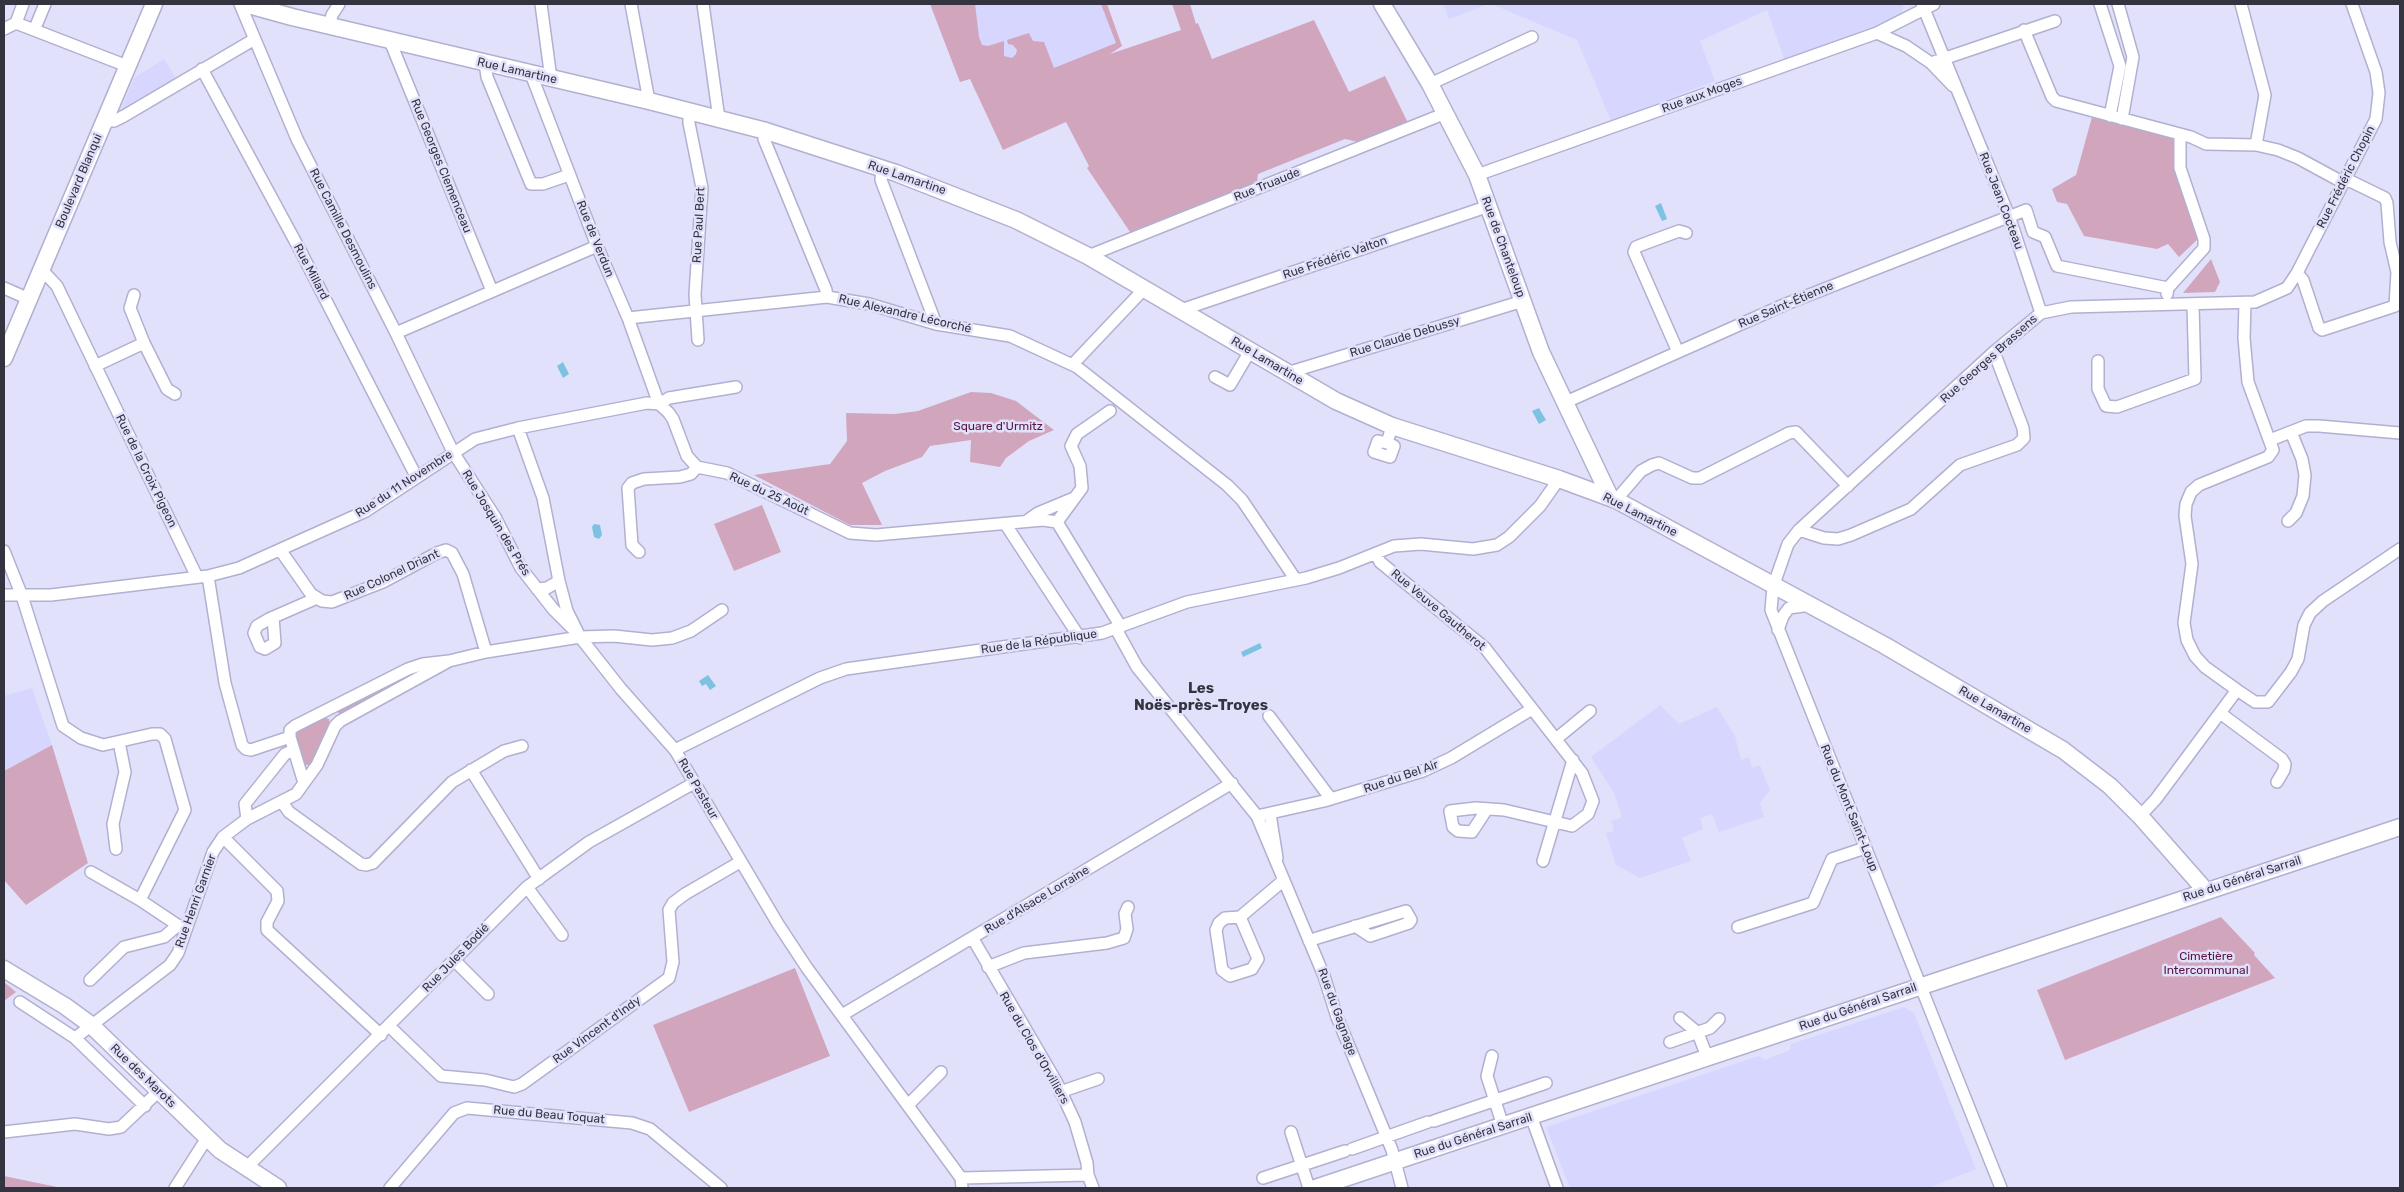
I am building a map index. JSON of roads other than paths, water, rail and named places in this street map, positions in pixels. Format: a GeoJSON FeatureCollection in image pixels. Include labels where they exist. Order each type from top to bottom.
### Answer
{"type":"FeatureCollection","features":[{"type":"Feature","properties":{"kind":"street"},"geometry":{"type":"LineString","coordinates":[[4,29],[16,22],[24,4]]}},
{"type":"Feature","properties":{"kind":"street"},"geometry":{"type":"LineString","coordinates":[[35,28],[45,4]]}},
{"type":"Feature","properties":{"kind":"street","name":"Boulevard Blanqui"},"geometry":{"type":"LineString","coordinates":[[4,358],[154,4]]}},
{"type":"Feature","properties":{"kind":"street","name":"Rue Camille Desmoulins"},"geometry":{"type":"LineString","coordinates":[[240,4],[297,139],[396,333],[453,452]]}},
{"type":"Feature","properties":{"kind":"street","name":"Rue Lamartine"},"geometry":{"type":"LineString","coordinates":[[245,4],[390,41],[649,101],[766,131],[986,206],[1088,256],[1336,401],[1392,426],[1559,479],[1613,499],[1810,605],[1975,697],[2063,750],[2110,786],[2140,816],[2206,891]]}},
{"type":"Feature","properties":{"kind":"street"},"geometry":{"type":"LineString","coordinates":[[329,26],[332,15],[339,4]]}},
{"type":"Feature","properties":{"kind":"street"},"geometry":{"type":"LineString","coordinates":[[541,4],[551,78]]}},
{"type":"Feature","properties":{"kind":"street"},"geometry":{"type":"LineString","coordinates":[[631,4],[649,101]]}},
{"type":"Feature","properties":{"kind":"street"},"geometry":{"type":"LineString","coordinates":[[702,4],[719,119]]}},
{"type":"Feature","properties":{"kind":"street","name":"Rue de Chanteloup"},"geometry":{"type":"LineString","coordinates":[[1382,4],[1430,84],[1477,175],[1541,352],[1613,499]]}},
{"type":"Feature","properties":{"kind":"street"},"geometry":{"type":"LineString","coordinates":[[2100,4],[2120,66],[2116,118]]}},
{"type":"Feature","properties":{"kind":"street"},"geometry":{"type":"LineString","coordinates":[[2116,118],[2134,57],[2118,4]]}},
{"type":"Feature","properties":{"kind":"street"},"geometry":{"type":"LineString","coordinates":[[2241,4],[2265,95],[2256,145]]}},
{"type":"Feature","properties":{"kind":"street","name":"Rue Frédéric Chopin"},"geometry":{"type":"LineString","coordinates":[[2287,288],[2297,273],[2376,119],[2379,93],[2376,72],[2352,4]]}},
{"type":"Feature","properties":{"kind":"street","name":"Rue aux Moges"},"geometry":{"type":"LineString","coordinates":[[1477,175],[1877,33],[1926,5]]}},
{"type":"Feature","properties":{"kind":"street","name":"Rue Jean Cocteau"},"geometry":{"type":"LineString","coordinates":[[1926,5],[1957,91],[2009,216],[2041,312]]}},
{"type":"Feature","properties":{"kind":"street"},"geometry":{"type":"LineString","coordinates":[[1931,63],[1945,60],[2024,30],[2055,21]]}},
{"type":"Feature","properties":{"kind":"street"},"geometry":{"type":"LineString","coordinates":[[16,22],[127,66]]}},
{"type":"Feature","properties":{"kind":"street"},"geometry":{"type":"LineString","coordinates":[[2024,30],[2052,97],[2056,101],[2185,136],[2206,144],[2256,145],[2298,158],[2385,198],[2388,203],[2390,242],[2398,272],[2395,306],[2322,330],[2318,328],[2303,280],[2297,273]]}},
{"type":"Feature","properties":{"kind":"street","name":"Rue Jean Cocteau"},"geometry":{"type":"LineString","coordinates":[[1877,33],[1906,46],[1931,63],[1957,91]]}},
{"type":"Feature","properties":{"kind":"street"},"geometry":{"type":"LineString","coordinates":[[1430,84],[1532,37]]}},
{"type":"Feature","properties":{"kind":"street"},"geometry":{"type":"LineString","coordinates":[[104,121],[114,121],[124,116],[254,40]]}},
{"type":"Feature","properties":{"kind":"street","name":"Rue Georges Clemenceau"},"geometry":{"type":"LineString","coordinates":[[390,41],[492,291]]}},
{"type":"Feature","properties":{"kind":"street"},"geometry":{"type":"LineString","coordinates":[[485,64],[487,77],[531,184],[544,184],[569,175]]}},
{"type":"Feature","properties":{"kind":"street","name":"Rue Millard"},"geometry":{"type":"LineString","coordinates":[[202,69],[301,252],[416,476]]}},
{"type":"Feature","properties":{"kind":"street","name":"Rue de Verdun"},"geometry":{"type":"LineString","coordinates":[[531,74],[597,246],[628,318],[659,404]]}},
{"type":"Feature","properties":{"kind":"street","name":"Rue Paul Bert"},"geometry":{"type":"LineString","coordinates":[[689,111],[689,123],[702,188],[696,311],[698,340]]}},
{"type":"Feature","properties":{"kind":"street","name":"Rue Truaude"},"geometry":{"type":"LineString","coordinates":[[1088,256],[1446,113]]}},
{"type":"Feature","properties":{"kind":"street"},"geometry":{"type":"LineString","coordinates":[[766,131],[764,139],[826,290],[827,297]]}},
{"type":"Feature","properties":{"kind":"street"},"geometry":{"type":"LineString","coordinates":[[2165,305],[2168,288],[2204,248],[2204,238],[2180,168],[2185,136]]}},
{"type":"Feature","properties":{"kind":"street"},"geometry":{"type":"LineString","coordinates":[[882,169],[881,180],[936,324]]}},
{"type":"Feature","properties":{"kind":"street","name":"Rue Frédéric Valton"},"geometry":{"type":"LineString","coordinates":[[1181,310],[1489,206]]}},
{"type":"Feature","properties":{"kind":"street"},"geometry":{"type":"LineString","coordinates":[[2009,216],[2026,210],[2032,232],[2045,237],[2057,266],[2168,288]]}},
{"type":"Feature","properties":{"kind":"street","name":"Rue Saint-Étienne"},"geometry":{"type":"LineString","coordinates":[[1566,402],[1786,304],[2009,216]]}},
{"type":"Feature","properties":{"kind":"street"},"geometry":{"type":"LineString","coordinates":[[1678,352],[1634,252],[1636,247],[1679,230],[1686,233]]}},
{"type":"Feature","properties":{"kind":"street"},"geometry":{"type":"LineString","coordinates":[[396,333],[597,246]]}},
{"type":"Feature","properties":{"kind":"street","name":"Rue de la Croix Pigeon"},"geometry":{"type":"LineString","coordinates":[[41,269],[56,286],[202,576],[225,683],[242,744],[246,749],[251,750],[290,737]]}},
{"type":"Feature","properties":{"kind":"street"},"geometry":{"type":"LineString","coordinates":[[4,288],[29,298]]}},
{"type":"Feature","properties":{"kind":"street","name":"Rue Georges Brassens"},"geometry":{"type":"LineString","coordinates":[[1774,586],[1788,544],[1799,530],[1994,352],[2041,312],[2071,307],[2245,303],[2255,302],[2287,288]]}},
{"type":"Feature","properties":{"kind":"street"},"geometry":{"type":"LineString","coordinates":[[1073,364],[1144,289]]}},
{"type":"Feature","properties":{"kind":"street"},"geometry":{"type":"LineString","coordinates":[[134,295],[130,308],[144,343],[167,389],[175,394]]}},
{"type":"Feature","properties":{"kind":"street","name":"Rue Alexandre Lécorché"},"geometry":{"type":"LineString","coordinates":[[628,318],[827,297],[869,304],[936,324],[1010,336],[1073,364],[1242,500],[1296,580]]}},
{"type":"Feature","properties":{"kind":"street","name":"Rue Claude Debussy"},"geometry":{"type":"LineString","coordinates":[[1287,373],[1523,301]]}},
{"type":"Feature","properties":{"kind":"street"},"geometry":{"type":"LineString","coordinates":[[2245,303],[2244,338],[2248,382],[2272,450],[2268,456],[2199,485],[2192,492],[2186,504],[2185,516],[2192,564],[2184,623],[2187,640],[2195,656],[2205,667],[2255,702],[2268,702],[2298,660],[2304,626],[2310,613],[2323,601],[2400,549]]}},
{"type":"Feature","properties":{"kind":"street"},"geometry":{"type":"LineString","coordinates":[[2098,361],[2098,389],[2106,406],[2117,407],[2195,379],[2193,305]]}},
{"type":"Feature","properties":{"kind":"street"},"geometry":{"type":"LineString","coordinates":[[95,366],[144,343]]}},
{"type":"Feature","properties":{"kind":"street"},"geometry":{"type":"LineString","coordinates":[[1215,377],[1230,385],[1250,351]]}},
{"type":"Feature","properties":{"kind":"street"},"geometry":{"type":"LineString","coordinates":[[1799,530],[1824,538],[1838,540],[1851,535],[1911,509],[1960,465],[2017,445],[2024,438],[2023,428],[1994,352]]}},
{"type":"Feature","properties":{"kind":"street"},"geometry":{"type":"LineString","coordinates":[[518,428],[601,411],[659,404],[669,398],[736,387]]}},
{"type":"Feature","properties":{"kind":"street"},"geometry":{"type":"LineString","coordinates":[[639,552],[632,545],[628,488],[632,482],[692,474],[697,467],[687,456],[673,419],[659,404]]}},
{"type":"Feature","properties":{"kind":"street"},"geometry":{"type":"LineString","coordinates":[[1053,521],[1076,498],[1082,488],[1080,466],[1071,446],[1077,434],[1110,411]]}},
{"type":"Feature","properties":{"kind":"street"},"geometry":{"type":"LineString","coordinates":[[1386,443],[1392,426]]}},
{"type":"Feature","properties":{"kind":"street"},"geometry":{"type":"LineString","coordinates":[[2270,440],[2306,426],[2400,433]]}},
{"type":"Feature","properties":{"kind":"street","name":"Rue du 11 Novembre"},"geometry":{"type":"LineString","coordinates":[[4,595],[51,595],[202,576],[239,568],[281,551],[366,511],[416,476],[475,439],[518,428]]}},
{"type":"Feature","properties":{"kind":"street","name":"Rue Pasteur"},"geometry":{"type":"LineString","coordinates":[[518,428],[543,498],[559,581],[567,611],[580,637],[621,689],[675,750],[778,924],[842,1015],[909,1104],[961,1183]]}},
{"type":"Feature","properties":{"kind":"street"},"geometry":{"type":"LineString","coordinates":[[1613,499],[1641,471],[1652,464],[1659,463],[1692,478],[1700,478],[1789,433],[1796,432],[1848,486]]}},
{"type":"Feature","properties":{"kind":"street"},"geometry":{"type":"LineString","coordinates":[[2288,522],[2296,513],[2303,496],[2305,475],[2302,459],[2291,432]]}},
{"type":"Feature","properties":{"kind":"street","name":"Rue Josquin des Prés"},"geometry":{"type":"LineString","coordinates":[[453,452],[495,517],[521,568],[553,609],[580,637]]}},
{"type":"Feature","properties":{"kind":"street","name":"Rue du 25 Août"},"geometry":{"type":"LineString","coordinates":[[697,467],[727,474],[850,533],[876,535],[1053,521]]}},
{"type":"Feature","properties":{"kind":"street","name":"Rue de la République"},"geometry":{"type":"LineString","coordinates":[[675,750],[820,678],[846,669],[1080,638],[1119,628],[1187,602],[1296,580],[1339,568],[1376,553],[1408,544],[1473,549],[1497,545],[1509,537],[1540,506],[1559,479]]}},
{"type":"Feature","properties":{"kind":"street"},"geometry":{"type":"LineString","coordinates":[[1025,522],[1051,507],[1076,498]]}},
{"type":"Feature","properties":{"kind":"street"},"geometry":{"type":"LineString","coordinates":[[1051,507],[1053,521]]}},
{"type":"Feature","properties":{"kind":"street","name":"Rue du Gagnage"},"geometry":{"type":"LineString","coordinates":[[1053,521],[1119,628],[1137,667],[1257,816],[1309,941],[1396,1161],[1402,1188]]}},
{"type":"Feature","properties":{"kind":"street"},"geometry":{"type":"LineString","coordinates":[[1006,525],[1080,638]]}},
{"type":"Feature","properties":{"kind":"street","name":"Rue Colonel Driant"},"geometry":{"type":"LineString","coordinates":[[273,617],[317,598],[332,602],[382,582],[446,550],[452,553],[458,560],[486,652]]}},
{"type":"Feature","properties":{"kind":"street"},"geometry":{"type":"LineString","coordinates":[[4,551],[22,596],[63,726],[69,732],[92,743],[103,745],[152,734],[160,734],[165,739],[185,810],[140,900]]}},
{"type":"Feature","properties":{"kind":"street"},"geometry":{"type":"LineString","coordinates":[[281,551],[311,594],[317,598]]}},
{"type":"Feature","properties":{"kind":"street","name":"Rue Veuve Gautherot"},"geometry":{"type":"LineString","coordinates":[[1376,553],[1380,562],[1485,648],[1582,773],[1593,801],[1588,814],[1572,826],[1504,810],[1487,809]]}},
{"type":"Feature","properties":{"kind":"street"},"geometry":{"type":"LineString","coordinates":[[537,589],[547,588],[559,581]]}},
{"type":"Feature","properties":{"kind":"street","name":"Rue du Mont Saint-Loup"},"geometry":{"type":"LineString","coordinates":[[1774,586],[1771,610],[1778,630],[1919,986],[2002,1188]]}},
{"type":"Feature","properties":{"kind":"street"},"geometry":{"type":"LineString","coordinates":[[1778,630],[1783,616],[1789,608],[1810,605]]}},
{"type":"Feature","properties":{"kind":"street"},"geometry":{"type":"LineString","coordinates":[[304,783],[290,737],[290,730],[408,668],[486,652],[580,637],[614,636],[652,640],[672,638],[698,627],[722,610]]}},
{"type":"Feature","properties":{"kind":"street"},"geometry":{"type":"LineString","coordinates":[[329,709],[340,721],[449,661]]}},
{"type":"Feature","properties":{"kind":"street"},"geometry":{"type":"LineString","coordinates":[[2140,816],[2156,799],[2236,690]]}},
{"type":"Feature","properties":{"kind":"street","name":"Rue du Bel Air"},"geometry":{"type":"LineString","coordinates":[[1257,816],[1331,799],[1424,771],[1451,758],[1532,709]]}},
{"type":"Feature","properties":{"kind":"street"},"geometry":{"type":"LineString","coordinates":[[1556,739],[1590,711]]}},
{"type":"Feature","properties":{"kind":"street"},"geometry":{"type":"LineString","coordinates":[[2220,713],[2282,759],[2285,764],[2284,770],[2277,782]]}},
{"type":"Feature","properties":{"kind":"street"},"geometry":{"type":"LineString","coordinates":[[1269,716],[1331,799]]}},
{"type":"Feature","properties":{"kind":"street","name":"Rue Henri Garnier"},"geometry":{"type":"LineString","coordinates":[[75,1038],[170,965],[178,953],[181,927],[210,859],[223,837],[246,820],[296,794],[317,764],[335,726],[340,721]]}},
{"type":"Feature","properties":{"kind":"street"},"geometry":{"type":"LineString","coordinates":[[116,849],[113,824],[125,772],[118,742]]}},
{"type":"Feature","properties":{"kind":"street"},"geometry":{"type":"LineString","coordinates":[[282,802],[289,812],[361,864],[366,865],[373,863],[452,782],[504,751],[522,746]]}},
{"type":"Feature","properties":{"kind":"street"},"geometry":{"type":"LineString","coordinates":[[246,820],[245,804],[285,754],[294,750]]}},
{"type":"Feature","properties":{"kind":"street"},"geometry":{"type":"LineString","coordinates":[[1543,861],[1572,760]]}},
{"type":"Feature","properties":{"kind":"street"},"geometry":{"type":"LineString","coordinates":[[472,770],[539,879]]}},
{"type":"Feature","properties":{"kind":"street","name":"Rue Jules Bodié"},"geometry":{"type":"LineString","coordinates":[[246,1168],[390,1027],[527,887],[589,842],[694,783]]}},
{"type":"Feature","properties":{"kind":"street","name":"Rue d'Alsace Lorraine"},"geometry":{"type":"LineString","coordinates":[[842,1015],[1232,784]]}},
{"type":"Feature","properties":{"kind":"street","name":"Rue du Gagnage"},"geometry":{"type":"LineString","coordinates":[[1270,814],[1277,848],[1277,862]]}},
{"type":"Feature","properties":{"kind":"street","name":"Rue du Général Sarrail"},"geometry":{"type":"LineString","coordinates":[[1315,1188],[2400,827]]}},
{"type":"Feature","properties":{"kind":"street"},"geometry":{"type":"LineString","coordinates":[[223,837],[277,891],[278,901],[267,922],[267,930],[381,1035]]}},
{"type":"Feature","properties":{"kind":"street"},"geometry":{"type":"LineString","coordinates":[[1738,928],[1812,903],[1832,859],[1865,848]]}},
{"type":"Feature","properties":{"kind":"street","name":"Rue Vincent d'Indy"},"geometry":{"type":"LineString","coordinates":[[390,1027],[441,1076],[486,1080],[514,1086],[522,1084],[669,978],[673,962],[669,910],[673,903],[740,862]]}},
{"type":"Feature","properties":{"kind":"street"},"geometry":{"type":"LineString","coordinates":[[90,980],[124,947],[164,937],[181,927],[140,900],[91,872]]}},
{"type":"Feature","properties":{"kind":"street"},"geometry":{"type":"LineString","coordinates":[[1240,917],[1258,959],[1252,969],[1230,976],[1222,970],[1216,930],[1225,918],[1240,917],[1269,890],[1284,880]]}},
{"type":"Feature","properties":{"kind":"street"},"geometry":{"type":"LineString","coordinates":[[527,887],[562,935]]}},
{"type":"Feature","properties":{"kind":"street"},"geometry":{"type":"LineString","coordinates":[[988,966],[1024,953],[1107,943],[1124,938],[1126,929],[1125,914],[1128,907]]}},
{"type":"Feature","properties":{"kind":"street"},"geometry":{"type":"LineString","coordinates":[[1309,941],[1355,926]]}},
{"type":"Feature","properties":{"kind":"street","name":"Rue du Clos d'Orvilliers"},"geometry":{"type":"LineString","coordinates":[[973,939],[1060,1092],[1075,1122],[1093,1188]]}},
{"type":"Feature","properties":{"kind":"street"},"geometry":{"type":"LineString","coordinates":[[454,960],[488,994]]}},
{"type":"Feature","properties":{"kind":"street","name":"Rue des Marots"},"geometry":{"type":"LineString","coordinates":[[4,969],[65,1006],[91,1025],[207,1138],[271,1187]]}},
{"type":"Feature","properties":{"kind":"street"},"geometry":{"type":"LineString","coordinates":[[20,1002],[75,1038],[145,1106]]}},
{"type":"Feature","properties":{"kind":"street"},"geometry":{"type":"LineString","coordinates":[[1680,1018],[1698,1033],[1707,1057]]}},
{"type":"Feature","properties":{"kind":"street"},"geometry":{"type":"LineString","coordinates":[[1670,1042],[1710,1028],[1719,1019]]}},
{"type":"Feature","properties":{"kind":"street"},"geometry":{"type":"LineString","coordinates":[[1492,1056],[1486,1076],[1503,1126]]}},
{"type":"Feature","properties":{"kind":"street"},"geometry":{"type":"LineString","coordinates":[[909,1104],[941,1072]]}},
{"type":"Feature","properties":{"kind":"street"},"geometry":{"type":"LineString","coordinates":[[1060,1092],[1098,1079]]}},
{"type":"Feature","properties":{"kind":"street"},"geometry":{"type":"LineString","coordinates":[[1263,1178],[1546,1083]]}},
{"type":"Feature","properties":{"kind":"street"},"geometry":{"type":"LineString","coordinates":[[4,1132],[75,1124],[109,1128],[121,1127],[159,1091]]}},
{"type":"Feature","properties":{"kind":"street","name":"Rue du Beau Toquat"},"geometry":{"type":"LineString","coordinates":[[390,1188],[454,1113],[468,1108],[632,1122],[650,1129],[721,1188]]}},
{"type":"Feature","properties":{"kind":"street"},"geometry":{"type":"LineString","coordinates":[[1531,1116],[1558,1188]]}},
{"type":"Feature","properties":{"kind":"street"},"geometry":{"type":"LineString","coordinates":[[1291,1132],[1309,1188]]}},
{"type":"Feature","properties":{"kind":"street"},"geometry":{"type":"LineString","coordinates":[[176,1188],[207,1138]]}},
{"type":"Feature","properties":{"kind":"street"},"geometry":{"type":"LineString","coordinates":[[961,1183],[1088,1175]]}},
{"type":"Feature","properties":{"kind":"district","name":"Les Noës-près-Troyes"},"geometry":{"type":"Point","coordinates":[1201,698]}},
{"type":"Feature","properties":{"kind":"park label","name":"Square d'Urmitz"},"geometry":{"type":"Point","coordinates":[998,427]}},
{"type":"Feature","properties":{"kind":"park label","name":"Cimetière Intercommunal"},"geometry":{"type":"Point","coordinates":[2206,964]}}]}
